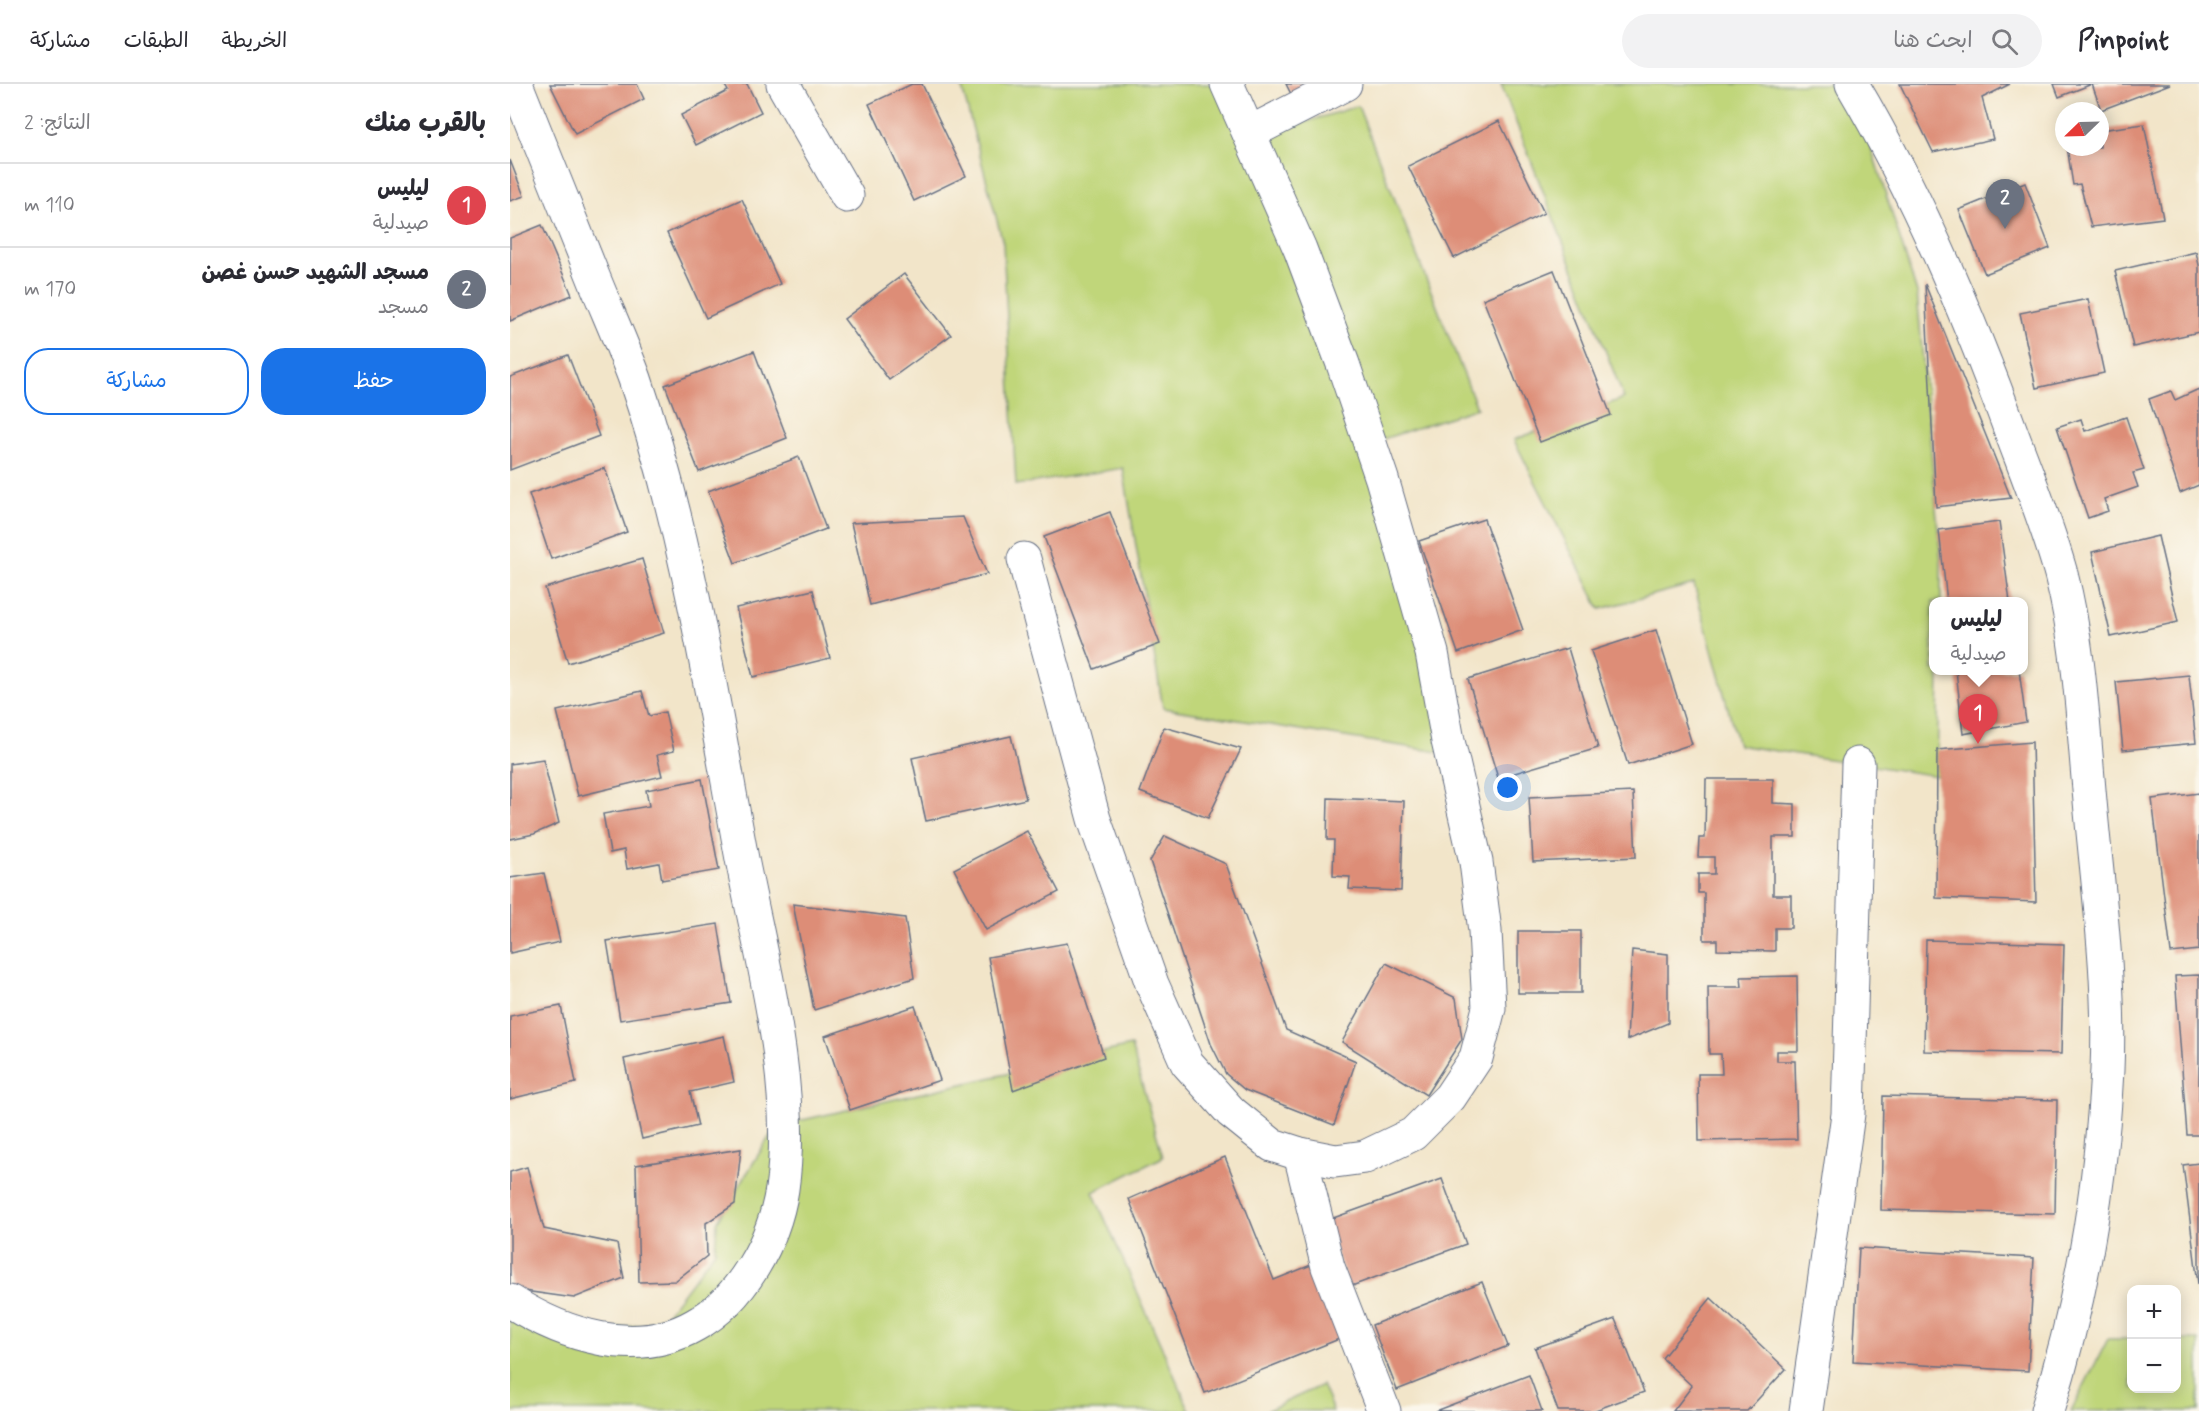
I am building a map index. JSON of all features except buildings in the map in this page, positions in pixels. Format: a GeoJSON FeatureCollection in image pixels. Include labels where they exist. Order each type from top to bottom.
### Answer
{"type":"FeatureCollection","features":[{"type":"Feature","properties":{"kind":"street"},"geometry":{"type":"LineString","coordinates":[[510,1300],[538,1318],[568,1331],[606,1340],[644,1340],[683,1332],[715,1314],[738,1289],[758,1257],[770,1228],[781,1193],[785,1135],[781,1065],[700,625],[673,504],[634,378],[516,84]]}},
{"type":"Feature","properties":{"kind":"street"},"geometry":{"type":"LineString","coordinates":[[783,84],[847,196]]}},
{"type":"Feature","properties":{"kind":"street"},"geometry":{"type":"LineString","coordinates":[[1024,559],[1094,819],[1152,984],[1187,1063],[1232,1112],[1272,1145],[1300,1154],[1335,1161],[1365,1157],[1413,1134],[1450,1097],[1476,1058],[1489,1008],[1485,931],[1476,862],[1448,741],[1432,653],[1382,479],[1343,364],[1300,249],[1227,84]]}},
{"type":"Feature","properties":{"kind":"street"},"geometry":{"type":"LineString","coordinates":[[1249,133],[1345,84]]}},
{"type":"Feature","properties":{"kind":"street"},"geometry":{"type":"LineString","coordinates":[[1852,84],[1922,220],[1979,344],[2050,536],[2069,609],[2078,669],[2106,968],[2107,1069],[2099,1169],[2063,1361],[2047,1411]]}},
{"type":"Feature","properties":{"kind":"street"},"geometry":{"type":"LineString","coordinates":[[1806,1411],[1848,1114],[1858,764]]}},
{"type":"Feature","properties":{"kind":"street"},"geometry":{"type":"LineString","coordinates":[[1300,1154],[1328,1267],[1384,1411]]}},
{"type":"Feature","properties":{"kind":"green space"},"geometry":{"type":"Polygon","coordinates":[[[961,84],[1216,84],[1241,142],[1358,106],[1477,408],[1377,441],[1458,755],[1163,708],[1123,468],[1016,485],[1003,243],[961,84]]]}},
{"type":"Feature","properties":{"kind":"green space"},"geometry":{"type":"Polygon","coordinates":[[[1501,84],[1851,84],[1917,293],[1941,564],[1941,597],[1929,597],[1929,675],[1939,675],[1937,776],[1738,745],[1694,584],[1600,609],[1514,440],[1624,398],[1501,84]]]}},
{"type":"Feature","properties":{"kind":"green space"},"geometry":{"type":"Polygon","coordinates":[[[1131,1046],[1163,1157],[1093,1192],[1190,1411],[510,1411],[510,1304],[561,1336],[646,1324],[666,1315],[715,1251],[717,1222],[776,1126],[1131,1046]]]}},
{"type":"Feature","properties":{"kind":"green space"},"geometry":{"type":"Polygon","coordinates":[[[2108,1339],[2127,1339],[2127,1393],[2181,1393],[2181,1340],[2199,1340],[2199,1411],[2071,1411],[2108,1339]]]}},
{"type":"Feature","properties":{"kind":"green space"},"geometry":{"type":"Polygon","coordinates":[[[1322,1385],[1333,1411],[1266,1411],[1322,1385]]]}},
{"type":"Feature","properties":{"kind":"place","name":"مسجد الشهيد حسن غصن"},"geometry":{"type":"Point","coordinates":[2005,229]}},
{"type":"Feature","properties":{"kind":"place","name":"ليليس"},"geometry":{"type":"Point","coordinates":[1978,744]}}]}
